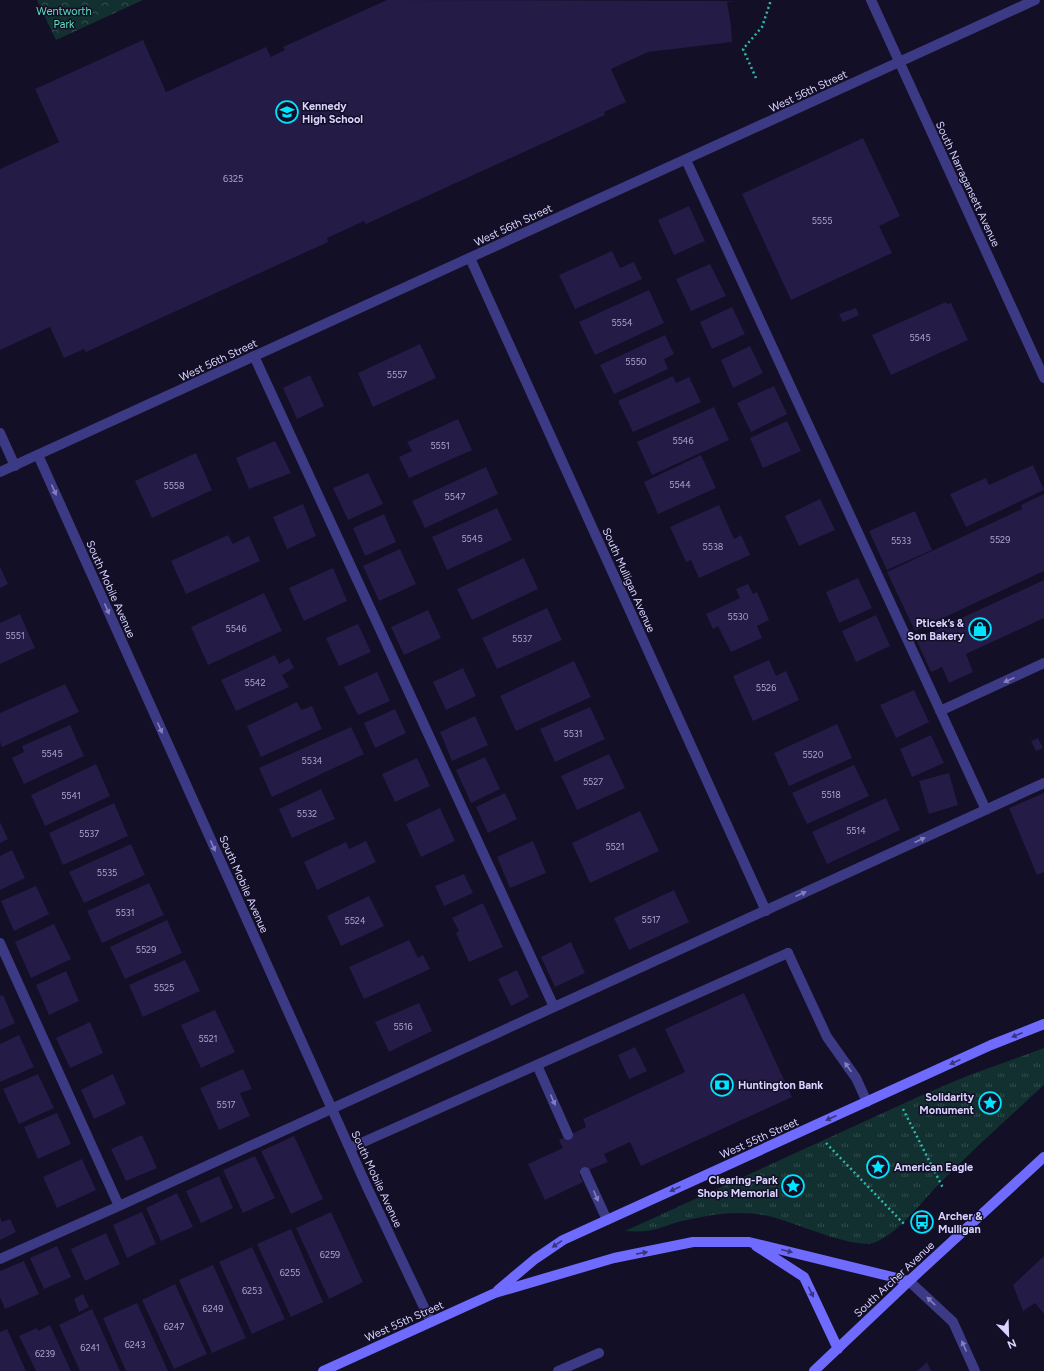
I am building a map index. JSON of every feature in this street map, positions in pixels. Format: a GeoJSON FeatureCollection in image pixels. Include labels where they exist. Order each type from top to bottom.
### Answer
{"type":"FeatureCollection","features":[{"type":"Feature","properties":{"kind":"main road","name":"West 55th Street"},"geometry":{"type":"LineString","coordinates":[[495,1293],[535,1259],[563,1240],[991,1046],[1044,1024]]}},
{"type":"Feature","properties":{"kind":"main road","name":"South Archer Avenue"},"geometry":{"type":"LineString","coordinates":[[814,1371],[1044,1157]]}},
{"type":"Feature","properties":{"kind":"main road","name":"West 55th Street"},"geometry":{"type":"LineString","coordinates":[[323,1371],[495,1293],[614,1258],[693,1242],[749,1242],[909,1281]]}},
{"type":"Feature","properties":{"kind":"main road"},"geometry":{"type":"LineString","coordinates":[[749,1242],[804,1277],[838,1349]]}},
{"type":"Feature","properties":{"kind":"street","name":"South Narragansett Avenue"},"geometry":{"type":"LineString","coordinates":[[871,0],[1044,378]]}},
{"type":"Feature","properties":{"kind":"street","name":"West 56th Street"},"geometry":{"type":"LineString","coordinates":[[0,472],[1035,0]]}},
{"type":"Feature","properties":{"kind":"street"},"geometry":{"type":"LineString","coordinates":[[686,160],[986,810]]}},
{"type":"Feature","properties":{"kind":"street","name":"South Mulligan Avenue"},"geometry":{"type":"LineString","coordinates":[[470,258],[766,910]]}},
{"type":"Feature","properties":{"kind":"street"},"geometry":{"type":"LineString","coordinates":[[254,356],[554,1008]]}},
{"type":"Feature","properties":{"kind":"street"},"geometry":{"type":"LineString","coordinates":[[0,433],[15,466]]}},
{"type":"Feature","properties":{"kind":"street","name":"South Mobile Avenue"},"geometry":{"type":"LineString","coordinates":[[38,455],[332,1109],[431,1322]]}},
{"type":"Feature","properties":{"kind":"street"},"geometry":{"type":"LineString","coordinates":[[940,711],[1044,663]]}},
{"type":"Feature","properties":{"kind":"street"},"geometry":{"type":"LineString","coordinates":[[0,1259],[554,1008],[1044,783]]}},
{"type":"Feature","properties":{"kind":"street"},"geometry":{"type":"LineString","coordinates":[[0,943],[119,1206]]}},
{"type":"Feature","properties":{"kind":"street"},"geometry":{"type":"LineString","coordinates":[[350,1148],[788,953],[827,1037],[856,1078],[867,1102]]}},
{"type":"Feature","properties":{"kind":"street"},"geometry":{"type":"LineString","coordinates":[[537,1065],[568,1135]]}},
{"type":"Feature","properties":{"kind":"street"},"geometry":{"type":"LineString","coordinates":[[585,1172],[607,1220]]}},
{"type":"Feature","properties":{"kind":"street"},"geometry":{"type":"LineString","coordinates":[[909,1281],[952,1322],[975,1371]]}},
{"type":"Feature","properties":{"kind":"street"},"geometry":{"type":"LineString","coordinates":[[558,1371],[600,1353]]}},
{"type":"Feature","properties":{"kind":"path"},"geometry":{"type":"LineString","coordinates":[[756,78],[743,49],[762,27],[771,0]]}},
{"type":"Feature","properties":{"kind":"path"},"geometry":{"type":"LineString","coordinates":[[900,1105],[943,1188]]}},
{"type":"Feature","properties":{"kind":"path"},"geometry":{"type":"LineString","coordinates":[[823,1140],[904,1224]]}},
{"type":"Feature","properties":{"kind":"green space","name":"Wentworth Park"},"geometry":{"type":"Polygon","coordinates":[[[37,0],[143,0],[56,40],[37,0]]]}},
{"type":"Feature","properties":{"kind":"green space"},"geometry":{"type":"Polygon","coordinates":[[[1044,1048],[1044,1085],[953,1170],[909,1217],[891,1233],[873,1243],[863,1244],[851,1242],[822,1234],[779,1219],[745,1213],[700,1217],[678,1222],[658,1229],[625,1231],[920,1096],[967,1076],[1044,1048]]]}},
{"type":"Feature","properties":{"kind":"building"},"geometry":{"type":"Polygon","coordinates":[[[387,0],[736,1],[727,2],[732,42],[648,52],[611,69],[626,102],[604,112],[605,115],[366,224],[364,221],[327,238],[328,242],[86,352],[84,349],[64,358],[50,327],[0,350],[0,169],[59,142],[35,89],[143,40],[166,92],[266,47],[271,57],[285,50],[283,47],[387,0]]]}},
{"type":"Feature","properties":{"kind":"building"},"geometry":{"type":"Polygon","coordinates":[[[863,138],[900,216],[879,226],[892,253],[791,300],[742,194],[863,138]]]}},
{"type":"Feature","properties":{"kind":"building"},"geometry":{"type":"Polygon","coordinates":[[[689,206],[705,241],[674,255],[658,220],[689,206]]]}},
{"type":"Feature","properties":{"kind":"building"},"geometry":{"type":"Polygon","coordinates":[[[612,251],[620,268],[634,262],[642,279],[575,309],[559,275],[612,251]]]}},
{"type":"Feature","properties":{"kind":"building"},"geometry":{"type":"Polygon","coordinates":[[[710,264],[726,296],[691,311],[676,279],[710,264]]]}},
{"type":"Feature","properties":{"kind":"building"},"geometry":{"type":"Polygon","coordinates":[[[649,290],[664,323],[595,355],[579,322],[649,290]]]}},
{"type":"Feature","properties":{"kind":"building"},"geometry":{"type":"Polygon","coordinates":[[[946,302],[947,304],[951,303],[968,340],[891,375],[872,335],[946,302]]]}},
{"type":"Feature","properties":{"kind":"building"},"geometry":{"type":"Polygon","coordinates":[[[732,307],[745,334],[712,349],[700,322],[732,307]]]}},
{"type":"Feature","properties":{"kind":"building"},"geometry":{"type":"Polygon","coordinates":[[[856,308],[859,315],[843,322],[839,314],[856,308]]]}},
{"type":"Feature","properties":{"kind":"building"},"geometry":{"type":"Polygon","coordinates":[[[665,335],[674,354],[664,359],[668,369],[614,394],[600,365],[665,335]]]}},
{"type":"Feature","properties":{"kind":"building"},"geometry":{"type":"Polygon","coordinates":[[[420,344],[436,378],[373,407],[358,373],[420,344]]]}},
{"type":"Feature","properties":{"kind":"building"},"geometry":{"type":"Polygon","coordinates":[[[750,346],[763,373],[733,388],[721,360],[750,346]]]}},
{"type":"Feature","properties":{"kind":"building"},"geometry":{"type":"Polygon","coordinates":[[[310,375],[324,406],[297,419],[283,388],[310,375]]]}},
{"type":"Feature","properties":{"kind":"building"},"geometry":{"type":"Polygon","coordinates":[[[673,376],[676,383],[689,377],[701,402],[633,432],[618,401],[673,376]]]}},
{"type":"Feature","properties":{"kind":"building"},"geometry":{"type":"Polygon","coordinates":[[[774,386],[787,414],[751,432],[737,403],[774,386]]]}},
{"type":"Feature","properties":{"kind":"building"},"geometry":{"type":"Polygon","coordinates":[[[714,407],[729,440],[652,475],[637,442],[714,407]]]}},
{"type":"Feature","properties":{"kind":"building"},"geometry":{"type":"Polygon","coordinates":[[[458,419],[472,450],[409,478],[399,457],[412,451],[407,442],[458,419]]]}},
{"type":"Feature","properties":{"kind":"building"},"geometry":{"type":"Polygon","coordinates":[[[787,421],[801,451],[763,468],[750,438],[787,421]]]}},
{"type":"Feature","properties":{"kind":"building"},"geometry":{"type":"Polygon","coordinates":[[[275,441],[291,473],[249,489],[236,458],[275,441]]]}},
{"type":"Feature","properties":{"kind":"building"},"geometry":{"type":"Polygon","coordinates":[[[196,453],[212,490],[152,518],[135,481],[196,453]]]}},
{"type":"Feature","properties":{"kind":"building"},"geometry":{"type":"Polygon","coordinates":[[[701,455],[716,488],[658,514],[644,482],[701,455]]]}},
{"type":"Feature","properties":{"kind":"building"},"geometry":{"type":"Polygon","coordinates":[[[1033,465],[1044,490],[966,527],[950,494],[986,478],[989,485],[1033,465]]]}},
{"type":"Feature","properties":{"kind":"building"},"geometry":{"type":"Polygon","coordinates":[[[486,467],[498,494],[425,528],[412,501],[486,467]]]}},
{"type":"Feature","properties":{"kind":"building"},"geometry":{"type":"Polygon","coordinates":[[[368,473],[383,504],[348,520],[333,488],[368,473]]]}},
{"type":"Feature","properties":{"kind":"building"},"geometry":{"type":"Polygon","coordinates":[[[1044,494],[1044,571],[915,631],[887,572],[1022,509],[1021,505],[1044,494]]]}},
{"type":"Feature","properties":{"kind":"building"},"geometry":{"type":"Polygon","coordinates":[[[820,499],[835,530],[799,546],[785,516],[820,499]]]}},
{"type":"Feature","properties":{"kind":"building"},"geometry":{"type":"Polygon","coordinates":[[[303,504],[316,536],[287,549],[273,517],[303,504]]]}},
{"type":"Feature","properties":{"kind":"building"},"geometry":{"type":"Polygon","coordinates":[[[719,505],[734,539],[741,535],[750,555],[699,578],[691,560],[686,562],[670,527],[719,505]]]}},
{"type":"Feature","properties":{"kind":"building"},"geometry":{"type":"Polygon","coordinates":[[[497,508],[512,540],[447,570],[432,537],[497,508]]]}},
{"type":"Feature","properties":{"kind":"building"},"geometry":{"type":"Polygon","coordinates":[[[915,511],[932,550],[887,570],[869,531],[915,511]]]}},
{"type":"Feature","properties":{"kind":"building"},"geometry":{"type":"Polygon","coordinates":[[[384,514],[396,542],[365,556],[353,528],[384,514]]]}},
{"type":"Feature","properties":{"kind":"building"},"geometry":{"type":"Polygon","coordinates":[[[228,535],[233,544],[249,536],[260,561],[186,594],[171,561],[228,535]]]}},
{"type":"Feature","properties":{"kind":"building"},"geometry":{"type":"Polygon","coordinates":[[[400,549],[416,584],[379,601],[363,566],[400,549]]]}},
{"type":"Feature","properties":{"kind":"building"},"geometry":{"type":"Polygon","coordinates":[[[524,558],[538,589],[472,620],[457,589],[524,558]]]}},
{"type":"Feature","properties":{"kind":"building"},"geometry":{"type":"Polygon","coordinates":[[[0,567],[8,584],[0,588],[0,567]]]}},
{"type":"Feature","properties":{"kind":"building"},"geometry":{"type":"Polygon","coordinates":[[[333,568],[347,601],[304,621],[289,588],[333,568]]]}},
{"type":"Feature","properties":{"kind":"building"},"geometry":{"type":"Polygon","coordinates":[[[858,578],[872,608],[839,623],[826,592],[858,578]]]}},
{"type":"Feature","properties":{"kind":"building","name":"Pticek’s & Son Bakery"},"geometry":{"type":"Polygon","coordinates":[[[1044,580],[1044,618],[966,654],[973,672],[949,683],[942,667],[931,672],[916,639],[1044,580]]]}},
{"type":"Feature","properties":{"kind":"building"},"geometry":{"type":"Polygon","coordinates":[[[748,584],[753,594],[757,592],[769,620],[757,626],[762,638],[731,652],[718,626],[713,629],[706,614],[740,598],[736,589],[748,584]]]}},
{"type":"Feature","properties":{"kind":"building"},"geometry":{"type":"Polygon","coordinates":[[[264,593],[282,631],[208,665],[191,627],[264,593]]]}},
{"type":"Feature","properties":{"kind":"building"},"geometry":{"type":"Polygon","coordinates":[[[547,608],[562,640],[497,669],[482,638],[547,608]]]}},
{"type":"Feature","properties":{"kind":"building"},"geometry":{"type":"Polygon","coordinates":[[[428,610],[441,638],[404,655],[391,627],[428,610]]]}},
{"type":"Feature","properties":{"kind":"building"},"geometry":{"type":"Polygon","coordinates":[[[20,614],[35,648],[0,664],[0,623],[20,614]]]}},
{"type":"Feature","properties":{"kind":"building"},"geometry":{"type":"Polygon","coordinates":[[[876,615],[890,646],[856,662],[842,631],[876,615]]]}},
{"type":"Feature","properties":{"kind":"building"},"geometry":{"type":"Polygon","coordinates":[[[358,624],[371,652],[339,666],[326,638],[358,624]]]}},
{"type":"Feature","properties":{"kind":"building"},"geometry":{"type":"Polygon","coordinates":[[[275,655],[279,664],[289,658],[294,668],[282,675],[289,687],[236,711],[221,680],[275,655]]]}},
{"type":"Feature","properties":{"kind":"building"},"geometry":{"type":"Polygon","coordinates":[[[769,660],[776,676],[786,671],[799,700],[753,721],[733,676],[769,660]]]}},
{"type":"Feature","properties":{"kind":"building"},"geometry":{"type":"Polygon","coordinates":[[[574,661],[591,697],[516,731],[500,696],[574,661]]]}},
{"type":"Feature","properties":{"kind":"building"},"geometry":{"type":"Polygon","coordinates":[[[463,668],[476,696],[446,710],[433,682],[463,668]]]}},
{"type":"Feature","properties":{"kind":"building"},"geometry":{"type":"Polygon","coordinates":[[[377,672],[390,701],[358,715],[344,687],[377,672]]]}},
{"type":"Feature","properties":{"kind":"building"},"geometry":{"type":"Polygon","coordinates":[[[65,684],[79,712],[2,747],[0,742],[0,713],[65,684]]]}},
{"type":"Feature","properties":{"kind":"building"},"geometry":{"type":"Polygon","coordinates":[[[914,690],[929,722],[896,738],[880,705],[914,690]]]}},
{"type":"Feature","properties":{"kind":"building"},"geometry":{"type":"Polygon","coordinates":[[[297,702],[301,710],[312,706],[322,729],[261,757],[247,726],[297,702]]]}},
{"type":"Feature","properties":{"kind":"building"},"geometry":{"type":"Polygon","coordinates":[[[590,707],[605,739],[555,762],[540,729],[590,707]]]}},
{"type":"Feature","properties":{"kind":"building"},"geometry":{"type":"Polygon","coordinates":[[[395,709],[406,733],[375,748],[364,723],[395,709]]]}},
{"type":"Feature","properties":{"kind":"building"},"geometry":{"type":"Polygon","coordinates":[[[475,716],[488,745],[452,761],[440,732],[475,716]]]}},
{"type":"Feature","properties":{"kind":"building"},"geometry":{"type":"Polygon","coordinates":[[[837,724],[852,758],[789,786],[774,753],[837,724]]]}},
{"type":"Feature","properties":{"kind":"building"},"geometry":{"type":"Polygon","coordinates":[[[70,725],[84,756],[24,784],[12,758],[24,752],[22,746],[70,725]]]}},
{"type":"Feature","properties":{"kind":"building"},"geometry":{"type":"Polygon","coordinates":[[[351,727],[364,754],[272,797],[259,768],[351,727]]]}},
{"type":"Feature","properties":{"kind":"building"},"geometry":{"type":"Polygon","coordinates":[[[931,735],[944,763],[912,777],[900,749],[931,735]]]}},
{"type":"Feature","properties":{"kind":"building"},"geometry":{"type":"Polygon","coordinates":[[[1038,738],[1043,748],[1036,751],[1031,741],[1038,738]]]}},
{"type":"Feature","properties":{"kind":"building"},"geometry":{"type":"Polygon","coordinates":[[[609,754],[625,788],[577,810],[561,776],[609,754]]]}},
{"type":"Feature","properties":{"kind":"building"},"geometry":{"type":"Polygon","coordinates":[[[485,757],[500,789],[471,803],[456,770],[485,757]]]}},
{"type":"Feature","properties":{"kind":"building"},"geometry":{"type":"Polygon","coordinates":[[[417,758],[430,786],[395,802],[382,774],[417,758]]]}},
{"type":"Feature","properties":{"kind":"building"},"geometry":{"type":"Polygon","coordinates":[[[96,764],[110,796],[45,826],[31,795],[96,764]]]}},
{"type":"Feature","properties":{"kind":"building"},"geometry":{"type":"Polygon","coordinates":[[[854,765],[869,796],[807,824],[792,793],[854,765]]]}},
{"type":"Feature","properties":{"kind":"building"},"geometry":{"type":"Polygon","coordinates":[[[949,773],[958,805],[929,814],[919,781],[949,773]]]}},
{"type":"Feature","properties":{"kind":"building"},"geometry":{"type":"Polygon","coordinates":[[[321,789],[335,819],[292,838],[279,809],[321,789]]]}},
{"type":"Feature","properties":{"kind":"building"},"geometry":{"type":"Polygon","coordinates":[[[505,793],[517,819],[488,833],[476,807],[505,793]]]}},
{"type":"Feature","properties":{"kind":"building"},"geometry":{"type":"Polygon","coordinates":[[[1044,793],[1044,872],[1037,875],[1009,808],[1044,793]]]}},
{"type":"Feature","properties":{"kind":"building"},"geometry":{"type":"Polygon","coordinates":[[[886,798],[900,830],[827,864],[812,832],[886,798]]]}},
{"type":"Feature","properties":{"kind":"building"},"geometry":{"type":"Polygon","coordinates":[[[114,803],[128,836],[63,865],[49,833],[114,803]]]}},
{"type":"Feature","properties":{"kind":"building"},"geometry":{"type":"Polygon","coordinates":[[[440,808],[455,841],[421,857],[406,824],[440,808]]]}},
{"type":"Feature","properties":{"kind":"building"},"geometry":{"type":"Polygon","coordinates":[[[640,811],[659,851],[590,883],[572,843],[640,811]]]}},
{"type":"Feature","properties":{"kind":"building"},"geometry":{"type":"Polygon","coordinates":[[[0,822],[8,839],[0,843],[0,822]]]}},
{"type":"Feature","properties":{"kind":"building"},"geometry":{"type":"Polygon","coordinates":[[[366,841],[376,862],[317,890],[304,862],[346,842],[349,849],[366,841]]]}},
{"type":"Feature","properties":{"kind":"building"},"geometry":{"type":"Polygon","coordinates":[[[533,841],[546,873],[510,888],[497,857],[533,841]]]}},
{"type":"Feature","properties":{"kind":"building"},"geometry":{"type":"Polygon","coordinates":[[[131,844],[145,875],[84,903],[69,872],[131,844]]]}},
{"type":"Feature","properties":{"kind":"building"},"geometry":{"type":"Polygon","coordinates":[[[12,850],[25,878],[0,890],[0,856],[12,850]]]}},
{"type":"Feature","properties":{"kind":"building"},"geometry":{"type":"Polygon","coordinates":[[[464,874],[473,893],[444,906],[435,886],[464,874]]]}},
{"type":"Feature","properties":{"kind":"building"},"geometry":{"type":"Polygon","coordinates":[[[149,883],[164,915],[102,943],[87,911],[149,883]]]}},
{"type":"Feature","properties":{"kind":"building"},"geometry":{"type":"Polygon","coordinates":[[[36,886],[49,914],[14,931],[1,901],[36,886]]]}},
{"type":"Feature","properties":{"kind":"building"},"geometry":{"type":"Polygon","coordinates":[[[674,890],[689,922],[629,950],[614,918],[674,890]]]}},
{"type":"Feature","properties":{"kind":"building"},"geometry":{"type":"Polygon","coordinates":[[[369,896],[384,926],[341,946],[327,916],[369,896]]]}},
{"type":"Feature","properties":{"kind":"building"},"geometry":{"type":"Polygon","coordinates":[[[483,903],[503,947],[469,962],[456,933],[459,931],[452,918],[483,903]]]}},
{"type":"Feature","properties":{"kind":"building"},"geometry":{"type":"Polygon","coordinates":[[[167,920],[182,953],[125,979],[110,947],[167,920]]]}},
{"type":"Feature","properties":{"kind":"building"},"geometry":{"type":"Polygon","coordinates":[[[54,924],[71,959],[31,978],[15,942],[54,924]]]}},
{"type":"Feature","properties":{"kind":"building"},"geometry":{"type":"Polygon","coordinates":[[[409,940],[418,958],[423,955],[430,969],[364,999],[349,967],[409,940]]]}},
{"type":"Feature","properties":{"kind":"building"},"geometry":{"type":"Polygon","coordinates":[[[571,942],[585,973],[555,987],[541,957],[571,942]]]}},
{"type":"Feature","properties":{"kind":"building"},"geometry":{"type":"Polygon","coordinates":[[[185,960],[200,991],[143,1017],[129,985],[185,960]]]}},
{"type":"Feature","properties":{"kind":"building"},"geometry":{"type":"Polygon","coordinates":[[[517,970],[529,997],[511,1006],[498,979],[517,970]]]}},
{"type":"Feature","properties":{"kind":"building"},"geometry":{"type":"Polygon","coordinates":[[[66,971],[79,1001],[49,1015],[36,985],[66,971]]]}},
{"type":"Feature","properties":{"kind":"building","name":"Huntington Bank"},"geometry":{"type":"Polygon","coordinates":[[[744,993],[792,1097],[641,1166],[630,1142],[604,1154],[608,1162],[579,1174],[583,1182],[545,1200],[528,1164],[563,1148],[559,1140],[586,1127],[583,1119],[685,1072],[665,1029],[744,993]]]}},
{"type":"Feature","properties":{"kind":"building"},"geometry":{"type":"Polygon","coordinates":[[[3,995],[15,1023],[0,1030],[0,996],[3,995]]]}},
{"type":"Feature","properties":{"kind":"building"},"geometry":{"type":"Polygon","coordinates":[[[419,1003],[432,1031],[389,1052],[375,1022],[419,1003]]]}},
{"type":"Feature","properties":{"kind":"building"},"geometry":{"type":"Polygon","coordinates":[[[215,1010],[235,1052],[201,1068],[181,1025],[215,1010]]]}},
{"type":"Feature","properties":{"kind":"building"},"geometry":{"type":"Polygon","coordinates":[[[90,1022],[103,1053],[70,1068],[56,1038],[90,1022]]]}},
{"type":"Feature","properties":{"kind":"building"},"geometry":{"type":"Polygon","coordinates":[[[19,1035],[34,1067],[0,1082],[0,1044],[19,1035]]]}},
{"type":"Feature","properties":{"kind":"building"},"geometry":{"type":"Polygon","coordinates":[[[635,1047],[647,1071],[629,1079],[618,1055],[635,1047]]]}},
{"type":"Feature","properties":{"kind":"building"},"geometry":{"type":"Polygon","coordinates":[[[243,1069],[252,1089],[240,1093],[250,1116],[219,1130],[200,1088],[243,1069]]]}},
{"type":"Feature","properties":{"kind":"building"},"geometry":{"type":"Polygon","coordinates":[[[38,1074],[54,1108],[19,1124],[3,1089],[38,1074]]]}},
{"type":"Feature","properties":{"kind":"building"},"geometry":{"type":"Polygon","coordinates":[[[113,1074],[126,1104],[94,1119],[81,1090],[113,1074]]]}},
{"type":"Feature","properties":{"kind":"building"},"geometry":{"type":"Polygon","coordinates":[[[57,1113],[71,1144],[38,1159],[24,1127],[57,1113]]]}},
{"type":"Feature","properties":{"kind":"building"},"geometry":{"type":"Polygon","coordinates":[[[142,1135],[157,1168],[126,1181],[111,1149],[142,1135]]]}},
{"type":"Feature","properties":{"kind":"building"},"geometry":{"type":"Polygon","coordinates":[[[294,1136],[323,1199],[291,1214],[261,1151],[294,1136]]]}},
{"type":"Feature","properties":{"kind":"building"},"geometry":{"type":"Polygon","coordinates":[[[255,1156],[275,1198],[243,1213],[223,1170],[255,1156]]]}},
{"type":"Feature","properties":{"kind":"building"},"geometry":{"type":"Polygon","coordinates":[[[82,1159],[96,1190],[57,1208],[43,1177],[82,1159]]]}},
{"type":"Feature","properties":{"kind":"building"},"geometry":{"type":"Polygon","coordinates":[[[219,1176],[233,1208],[201,1223],[186,1191],[219,1176]]]}},
{"type":"Feature","properties":{"kind":"building"},"geometry":{"type":"Polygon","coordinates":[[[177,1193],[193,1227],[161,1241],[146,1208],[177,1193]]]}},
{"type":"Feature","properties":{"kind":"building"},"geometry":{"type":"Polygon","coordinates":[[[142,1212],[156,1244],[127,1258],[113,1225],[142,1212]]]}},
{"type":"Feature","properties":{"kind":"building"},"geometry":{"type":"Polygon","coordinates":[[[331,1212],[363,1282],[329,1299],[296,1228],[331,1212]]]}},
{"type":"Feature","properties":{"kind":"building"},"geometry":{"type":"Polygon","coordinates":[[[0,1217],[2,1222],[10,1219],[16,1232],[0,1240],[0,1217]]]}},
{"type":"Feature","properties":{"kind":"building"},"geometry":{"type":"Polygon","coordinates":[[[291,1229],[323,1302],[291,1317],[257,1244],[291,1229]]]}},
{"type":"Feature","properties":{"kind":"building"},"geometry":{"type":"Polygon","coordinates":[[[106,1233],[120,1264],[85,1281],[71,1249],[106,1233]]]}},
{"type":"Feature","properties":{"kind":"building"},"geometry":{"type":"Polygon","coordinates":[[[57,1246],[71,1277],[44,1289],[30,1258],[57,1246]]]}},
{"type":"Feature","properties":{"kind":"building"},"geometry":{"type":"Polygon","coordinates":[[[252,1247],[285,1319],[252,1334],[219,1262],[252,1247]]]}},
{"type":"Feature","properties":{"kind":"building"},"geometry":{"type":"Polygon","coordinates":[[[1044,1256],[1044,1314],[1035,1303],[1023,1311],[1013,1285],[1044,1256]]]}},
{"type":"Feature","properties":{"kind":"building"},"geometry":{"type":"Polygon","coordinates":[[[24,1261],[39,1294],[5,1309],[0,1297],[0,1271],[24,1261]]]}},
{"type":"Feature","properties":{"kind":"building"},"geometry":{"type":"Polygon","coordinates":[[[213,1265],[246,1338],[212,1353],[179,1280],[213,1265]]]}},
{"type":"Feature","properties":{"kind":"building"},"geometry":{"type":"Polygon","coordinates":[[[175,1284],[207,1354],[174,1369],[142,1300],[175,1284]]]}},
{"type":"Feature","properties":{"kind":"building"},"geometry":{"type":"Polygon","coordinates":[[[83,1294],[89,1307],[79,1312],[74,1299],[83,1294]]]}},
{"type":"Feature","properties":{"kind":"building"},"geometry":{"type":"Polygon","coordinates":[[[137,1303],[168,1371],[126,1371],[103,1318],[137,1303]]]}},
{"type":"Feature","properties":{"kind":"building"},"geometry":{"type":"Polygon","coordinates":[[[92,1309],[120,1371],[80,1371],[59,1325],[92,1309]]]}},
{"type":"Feature","properties":{"kind":"building"},"geometry":{"type":"Polygon","coordinates":[[[50,1325],[71,1371],[36,1371],[19,1336],[37,1328],[38,1331],[50,1325]]]}},
{"type":"Feature","properties":{"kind":"building"},"geometry":{"type":"Polygon","coordinates":[[[7,1329],[26,1371],[0,1371],[0,1332],[7,1329]]]}},
{"type":"Feature","properties":{"kind":"building"},"geometry":{"type":"Polygon","coordinates":[[[927,1362],[931,1371],[917,1371],[927,1362]]]}},
{"type":"Feature","properties":{"kind":"place","name":"Kennedy High School"},"geometry":{"type":"Point","coordinates":[287,112]}},
{"type":"Feature","properties":{"kind":"place","name":"Pticek’s & Son Bakery"},"geometry":{"type":"Point","coordinates":[980,629]}},
{"type":"Feature","properties":{"kind":"place","name":"Huntington Bank"},"geometry":{"type":"Point","coordinates":[722,1085]}},
{"type":"Feature","properties":{"kind":"place","name":"Solidarity Monument"},"geometry":{"type":"Point","coordinates":[990,1103]}},
{"type":"Feature","properties":{"kind":"place","name":"American Eagle"},"geometry":{"type":"Point","coordinates":[878,1167]}},
{"type":"Feature","properties":{"kind":"place","name":"Clearing-Park Shops Memorial"},"geometry":{"type":"Point","coordinates":[793,1186]}},
{"type":"Feature","properties":{"kind":"place","name":"Archer & Mulligan"},"geometry":{"type":"Point","coordinates":[922,1222]}}]}
